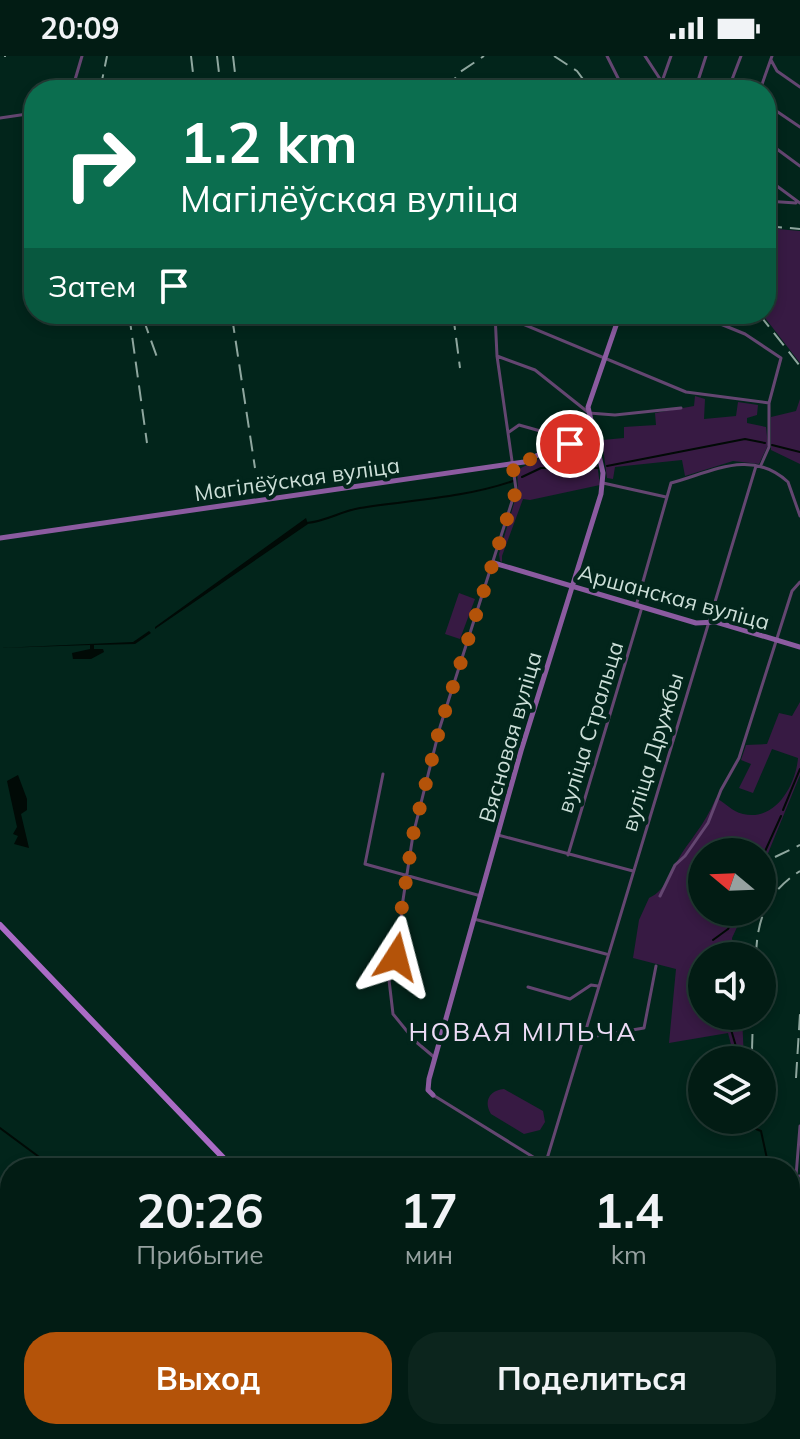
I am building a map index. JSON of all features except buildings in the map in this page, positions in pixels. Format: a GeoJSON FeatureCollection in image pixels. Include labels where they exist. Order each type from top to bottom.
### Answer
{"type":"FeatureCollection","features":[{"type":"Feature","properties":{"kind":"main road"},"geometry":{"type":"LineString","coordinates":[[0,925],[223,1158]]}},
{"type":"Feature","properties":{"kind":"street"},"geometry":{"type":"LineString","coordinates":[[75,80],[82,56]]}},
{"type":"Feature","properties":{"kind":"street"},"geometry":{"type":"LineString","coordinates":[[607,56],[619,80]]}},
{"type":"Feature","properties":{"kind":"street"},"geometry":{"type":"LineString","coordinates":[[645,56],[661,80]]}},
{"type":"Feature","properties":{"kind":"street"},"geometry":{"type":"LineString","coordinates":[[663,80],[671,56]]}},
{"type":"Feature","properties":{"kind":"street"},"geometry":{"type":"LineString","coordinates":[[698,80],[706,56]]}},
{"type":"Feature","properties":{"kind":"street"},"geometry":{"type":"LineString","coordinates":[[732,80],[741,56]]}},
{"type":"Feature","properties":{"kind":"street"},"geometry":{"type":"LineString","coordinates":[[772,58],[777,71],[800,87]]}},
{"type":"Feature","properties":{"kind":"street"},"geometry":{"type":"LineString","coordinates":[[764,80],[772,58]]}},
{"type":"Feature","properties":{"kind":"street"},"geometry":{"type":"LineString","coordinates":[[776,111],[800,127]]}},
{"type":"Feature","properties":{"kind":"street"},"geometry":{"type":"LineString","coordinates":[[0,118],[24,114]]}},
{"type":"Feature","properties":{"kind":"street"},"geometry":{"type":"LineString","coordinates":[[776,148],[800,166]]}},
{"type":"Feature","properties":{"kind":"street"},"geometry":{"type":"LineString","coordinates":[[776,186],[800,204]]}},
{"type":"Feature","properties":{"kind":"street"},"geometry":{"type":"LineString","coordinates":[[776,202],[800,204]]}},
{"type":"Feature","properties":{"kind":"street"},"geometry":{"type":"LineString","coordinates":[[435,1057],[415,1041],[393,1014],[389,980],[403,930],[401,913],[413,835],[444,712],[516,489],[497,356],[497,324]]}},
{"type":"Feature","properties":{"kind":"street"},"geometry":{"type":"LineString","coordinates":[[521,324],[686,392],[769,403]]}},
{"type":"Feature","properties":{"kind":"street"},"geometry":{"type":"LineString","coordinates":[[589,413],[590,398],[617,324]]}},
{"type":"Feature","properties":{"kind":"street","name":"вуліца Дружбы"},"geometry":{"type":"LineString","coordinates":[[547,1158],[707,623],[758,466],[769,447],[769,403],[780,355],[745,334],[720,324]]}},
{"type":"Feature","properties":{"kind":"street"},"geometry":{"type":"LineString","coordinates":[[497,356],[535,370],[589,413],[615,415],[681,408]]}},
{"type":"Feature","properties":{"kind":"street","name":"Вясновая вуліца"},"geometry":{"type":"LineString","coordinates":[[433,1095],[428,1090],[435,1057],[603,483],[589,413]]}},
{"type":"Feature","properties":{"kind":"street"},"geometry":{"type":"LineString","coordinates":[[508,432],[519,425],[544,432],[548,450]]}},
{"type":"Feature","properties":{"kind":"street","name":"Магілёўская вуліца"},"geometry":{"type":"LineString","coordinates":[[0,538],[512,464],[531,460],[548,450],[596,440]]}},
{"type":"Feature","properties":{"kind":"street","name":"вуліца Стральца"},"geometry":{"type":"LineString","coordinates":[[568,855],[671,483],[733,463],[758,466]]}},
{"type":"Feature","properties":{"kind":"street"},"geometry":{"type":"LineString","coordinates":[[758,466],[788,482],[800,516]]}},
{"type":"Feature","properties":{"kind":"street"},"geometry":{"type":"LineString","coordinates":[[603,483],[666,497]]}},
{"type":"Feature","properties":{"kind":"street","name":"Аршанская вуліца"},"geometry":{"type":"LineString","coordinates":[[494,563],[696,623],[716,622],[800,647]]}},
{"type":"Feature","properties":{"kind":"street"},"geometry":{"type":"LineString","coordinates":[[660,896],[675,865],[708,823],[721,790],[739,758],[792,591],[800,582]]}},
{"type":"Feature","properties":{"kind":"street"},"geometry":{"type":"LineString","coordinates":[[383,774],[365,864],[481,896]]}},
{"type":"Feature","properties":{"kind":"street"},"geometry":{"type":"LineString","coordinates":[[498,835],[633,871]]}},
{"type":"Feature","properties":{"kind":"street"},"geometry":{"type":"LineString","coordinates":[[474,919],[607,955]]}},
{"type":"Feature","properties":{"kind":"street"},"geometry":{"type":"LineString","coordinates":[[584,1038],[644,1028],[656,966]]}},
{"type":"Feature","properties":{"kind":"street"},"geometry":{"type":"LineString","coordinates":[[528,987],[570,999],[591,985],[598,986]]}},
{"type":"Feature","properties":{"kind":"street"},"geometry":{"type":"LineString","coordinates":[[433,1095],[539,1158]]}},
{"type":"Feature","properties":{"kind":"street"},"geometry":{"type":"LineString","coordinates":[[799,1158],[800,1126]]}},
{"type":"Feature","properties":{"kind":"shaded area"},"geometry":{"type":"Polygon","coordinates":[[[776,229],[800,231],[800,363],[770,324],[776,324],[776,229]]]}},
{"type":"Feature","properties":{"kind":"shaded area"},"geometry":{"type":"Polygon","coordinates":[[[695,396],[705,399],[704,419],[736,416],[738,402],[758,405],[757,415],[747,418],[747,423],[766,427],[768,445],[759,464],[733,461],[685,476],[682,460],[615,467],[613,479],[607,478],[602,440],[624,438],[624,427],[656,425],[655,413],[694,406],[695,396]]]}},
{"type":"Feature","properties":{"kind":"shaded area"},"geometry":{"type":"Polygon","coordinates":[[[800,399],[800,464],[771,450],[771,417],[796,411],[800,399]]]}},
{"type":"Feature","properties":{"kind":"shaded area"},"geometry":{"type":"Polygon","coordinates":[[[587,444],[595,449],[600,485],[523,499],[500,561],[499,554],[518,490],[517,470],[555,451],[587,444]]]}},
{"type":"Feature","properties":{"kind":"shaded area"},"geometry":{"type":"Polygon","coordinates":[[[306,518],[308,524],[155,629],[155,627],[306,518]]]}},
{"type":"Feature","properties":{"kind":"shaded area"},"geometry":{"type":"Polygon","coordinates":[[[459,593],[475,599],[460,639],[445,634],[459,593]]]}},
{"type":"Feature","properties":{"kind":"shaded area"},"geometry":{"type":"Polygon","coordinates":[[[149,631],[151,633],[135,644],[94,645],[94,649],[103,649],[104,652],[91,659],[73,659],[72,653],[90,649],[90,645],[0,648],[133,642],[149,631]]]}},
{"type":"Feature","properties":{"kind":"shaded area"},"geometry":{"type":"Polygon","coordinates":[[[800,702],[800,775],[774,838],[692,838],[716,798],[739,813],[755,815],[774,807],[782,799],[793,779],[798,758],[772,749],[753,793],[739,788],[751,764],[741,760],[746,745],[767,744],[779,713],[792,716],[800,702]]]}},
{"type":"Feature","properties":{"kind":"shaded area"},"geometry":{"type":"Polygon","coordinates":[[[18,775],[27,799],[27,810],[21,814],[29,848],[14,844],[18,836],[13,834],[17,827],[7,781],[18,775]]]}},
{"type":"Feature","properties":{"kind":"shaded area"},"geometry":{"type":"Polygon","coordinates":[[[688,844],[688,926],[738,926],[732,942],[688,942],[688,1030],[743,1030],[743,1046],[731,1046],[728,1033],[669,1043],[676,969],[633,958],[639,920],[649,898],[665,884],[688,844]]]}},
{"type":"Feature","properties":{"kind":"shaded area"},"geometry":{"type":"Polygon","coordinates":[[[504,1089],[543,1111],[545,1122],[540,1130],[524,1134],[491,1114],[489,1097],[504,1089]]]}},
{"type":"Feature","properties":{"kind":"waterway"},"geometry":{"type":"LineString","coordinates":[[607,466],[745,439],[765,443]]}},
{"type":"Feature","properties":{"kind":"waterway"},"geometry":{"type":"LineString","coordinates":[[772,445],[800,452]]}},
{"type":"Feature","properties":{"kind":"waterway"},"geometry":{"type":"LineString","coordinates":[[522,477],[541,468],[598,468]]}},
{"type":"Feature","properties":{"kind":"waterway"},"geometry":{"type":"LineString","coordinates":[[307,523],[360,508],[456,495],[513,481]]}},
{"type":"Feature","properties":{"kind":"waterway"},"geometry":{"type":"LineString","coordinates":[[783,810],[800,769]]}},
{"type":"Feature","properties":{"kind":"waterway"},"geometry":{"type":"LineString","coordinates":[[771,838],[781,816]]}},
{"type":"Feature","properties":{"kind":"waterway"},"geometry":{"type":"LineString","coordinates":[[713,940],[730,926]]}},
{"type":"Feature","properties":{"kind":"waterway"},"geometry":{"type":"LineString","coordinates":[[731,1030],[736,1046]]}},
{"type":"Feature","properties":{"kind":"waterway"},"geometry":{"type":"LineString","coordinates":[[0,1128],[40,1158]]}},
{"type":"Feature","properties":{"kind":"waterway"},"geometry":{"type":"LineString","coordinates":[[762,1134],[767,1158]]}},
{"type":"Feature","properties":{"kind":"railway"},"geometry":{"type":"LineString","coordinates":[[102,80],[107,56]]}},
{"type":"Feature","properties":{"kind":"railway"},"geometry":{"type":"LineString","coordinates":[[191,56],[194,80]]}},
{"type":"Feature","properties":{"kind":"railway"},"geometry":{"type":"LineString","coordinates":[[217,56],[220,80]]}},
{"type":"Feature","properties":{"kind":"railway"},"geometry":{"type":"LineString","coordinates":[[233,56],[236,80]]}},
{"type":"Feature","properties":{"kind":"railway"},"geometry":{"type":"LineString","coordinates":[[454,80],[484,56]]}},
{"type":"Feature","properties":{"kind":"railway"},"geometry":{"type":"LineString","coordinates":[[554,56],[577,71],[584,80]]}},
{"type":"Feature","properties":{"kind":"railway"},"geometry":{"type":"LineString","coordinates":[[776,227],[800,229]]}},
{"type":"Feature","properties":{"kind":"railway"},"geometry":{"type":"LineString","coordinates":[[130,324],[147,443]]}},
{"type":"Feature","properties":{"kind":"railway"},"geometry":{"type":"LineString","coordinates":[[145,324],[158,360]]}},
{"type":"Feature","properties":{"kind":"railway"},"geometry":{"type":"LineString","coordinates":[[233,324],[255,468]]}},
{"type":"Feature","properties":{"kind":"railway"},"geometry":{"type":"LineString","coordinates":[[454,324],[460,368]]}},
{"type":"Feature","properties":{"kind":"railway"},"geometry":{"type":"LineString","coordinates":[[767,324],[800,366]]}},
{"type":"Feature","properties":{"kind":"railway"},"geometry":{"type":"LineString","coordinates":[[776,857],[800,845]]}},
{"type":"Feature","properties":{"kind":"railway"},"geometry":{"type":"LineString","coordinates":[[758,942],[762,918],[772,897],[800,871]]}},
{"type":"Feature","properties":{"kind":"railway"},"geometry":{"type":"LineString","coordinates":[[796,1078],[800,1014]]}},
{"type":"Feature","properties":{"kind":"railway"},"geometry":{"type":"LineString","coordinates":[[752,1046],[753,1030]]}},
{"type":"Feature","properties":{"kind":"district","name":"НОВАЯ МІЛЬЧА"},"geometry":{"type":"Point","coordinates":[523,1032]}},
{"type":"Feature","properties":{"kind":"route"},"geometry":{"type":"LineString","coordinates":[[396,957],[403,930],[401,913],[408,885],[413,835],[448,698],[515,494],[516,478],[512,464],[531,460],[552,448],[570,444]]}}]}
